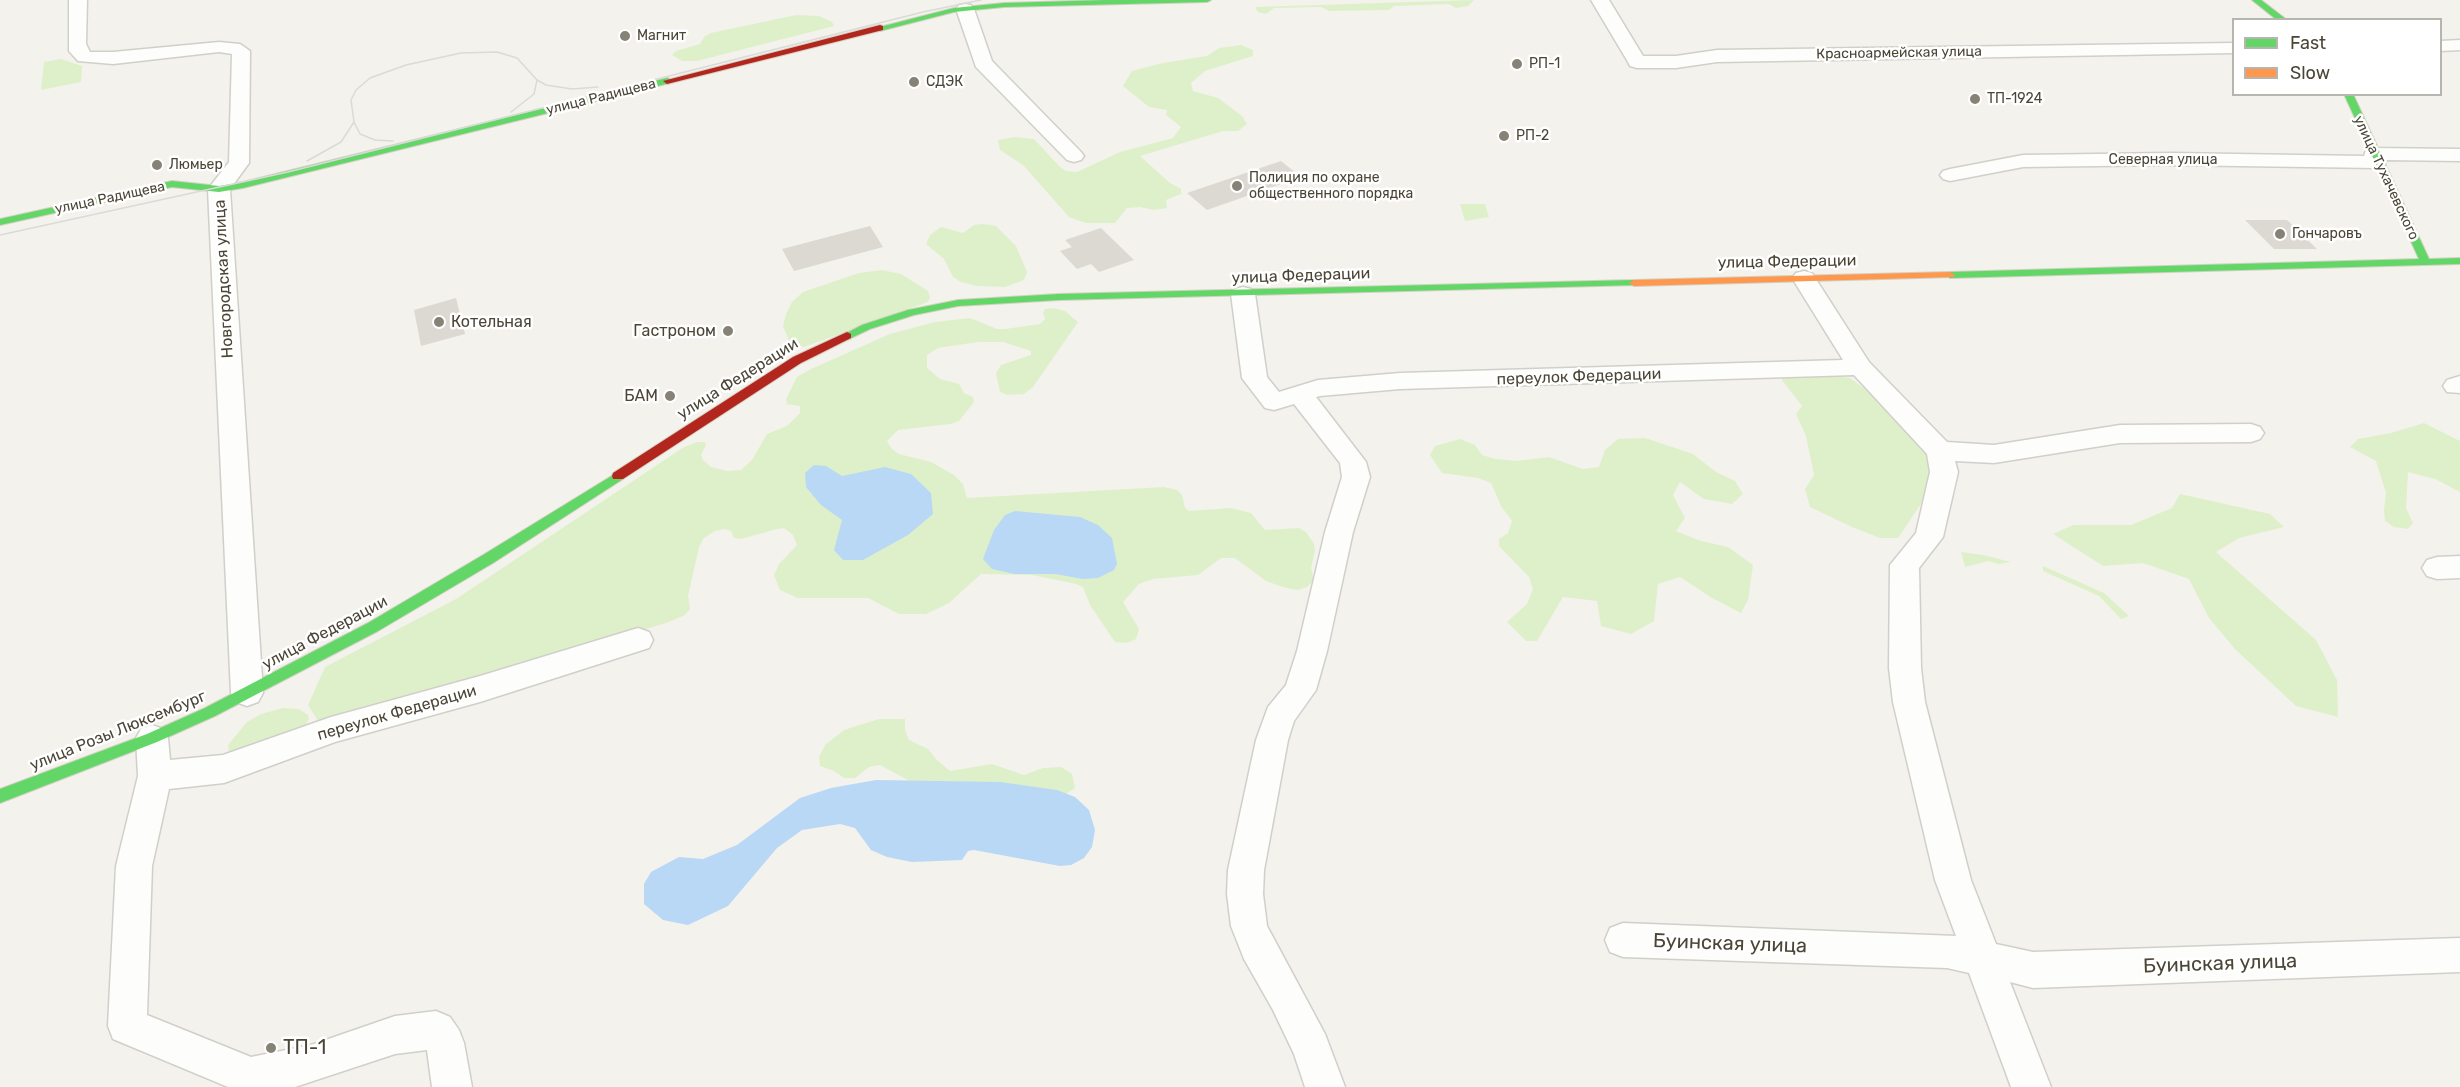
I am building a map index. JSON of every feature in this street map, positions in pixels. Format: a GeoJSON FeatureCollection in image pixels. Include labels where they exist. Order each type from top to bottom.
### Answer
{"type":"FeatureCollection","features":[{"type":"Feature","properties":{"kind":"main road","name":"улица Радищева"},"geometry":{"type":"LineString","coordinates":[[0,222],[172,184],[219,189],[965,9],[1005,5],[1208,0]]}},
{"type":"Feature","properties":{"kind":"main road"},"geometry":{"type":"LineString","coordinates":[[2256,0],[2280,18]]}},
{"type":"Feature","properties":{"kind":"main road","name":"улица Тухачевского"},"geometry":{"type":"LineString","coordinates":[[2349,96],[2375,158],[2425,261]]}},
{"type":"Feature","properties":{"kind":"main road","name":"улица Федерации"},"geometry":{"type":"LineString","coordinates":[[247,693],[373,627],[498,552],[797,360],[866,327],[912,312],[958,303],[990,300],[2460,261]]}},
{"type":"Feature","properties":{"kind":"main road","name":"улица Розы Люксембург"},"geometry":{"type":"LineString","coordinates":[[0,796],[152,738],[247,693]]}},
{"type":"Feature","properties":{"kind":"street","name":"Новгородская улица"},"geometry":{"type":"LineString","coordinates":[[78,0],[77,44],[78,51],[85,57],[113,58],[219,47],[241,51],[238,163],[219,189],[247,693]]}},
{"type":"Feature","properties":{"kind":"street","name":"Красноармейская улица"},"geometry":{"type":"LineString","coordinates":[[1600,0],[1637,62],[1676,62],[1717,56],[1883,52],[2232,48]]}},
{"type":"Feature","properties":{"kind":"street"},"geometry":{"type":"LineString","coordinates":[[965,9],[982,63],[1074,156]]}},
{"type":"Feature","properties":{"kind":"street"},"geometry":{"type":"LineString","coordinates":[[2442,46],[2460,45]]}},
{"type":"Feature","properties":{"kind":"street","name":"Северная улица"},"geometry":{"type":"LineString","coordinates":[[1950,175],[2024,161],[2375,158],[2460,155]]}},
{"type":"Feature","properties":{"kind":"street"},"geometry":{"type":"LineString","coordinates":[[1804,279],[1860,367],[1940,451],[1944,472],[1929,537],[1904,565],[1904,636],[1909,702],[1953,880],[2031,1087]]}},
{"type":"Feature","properties":{"kind":"street","name":"переулок Федерации"},"geometry":{"type":"LineString","coordinates":[[1243,294],[1255,378],[1274,402],[1318,388],[1400,381],[1860,367]]}},
{"type":"Feature","properties":{"kind":"street"},"geometry":{"type":"LineString","coordinates":[[1300,394],[1353,462],[1356,477],[1339,532],[1312,651],[1300,690],[1279,716],[1272,740],[1246,870],[1245,894],[1250,926],[1257,947],[1286,997],[1311,1048],[1325,1087]]}},
{"type":"Feature","properties":{"kind":"street"},"geometry":{"type":"LineString","coordinates":[[1940,451],[1994,454],[2120,434],[2251,433]]}},
{"type":"Feature","properties":{"kind":"street","name":"переулок Федерации"},"geometry":{"type":"LineString","coordinates":[[155,776],[224,769],[331,730],[480,689],[638,640]]}},
{"type":"Feature","properties":{"kind":"street"},"geometry":{"type":"LineString","coordinates":[[152,738],[155,776],[134,866],[127,1026],[251,1077],[311,1064],[395,1035],[436,1030],[444,1042],[452,1087]]}},
{"type":"Feature","properties":{"kind":"street","name":"Буинская улица"},"geometry":{"type":"LineString","coordinates":[[1623,940],[1947,951],[2033,970],[2460,955]]}},
{"type":"Feature","properties":{"kind":"green space"},"geometry":{"type":"Polygon","coordinates":[[[1474,0],[1468,6],[1456,8],[1449,4],[1394,6],[1389,10],[1329,11],[1321,7],[1274,8],[1266,14],[1258,12],[1255,7],[1474,0]]]}},
{"type":"Feature","properties":{"kind":"green space"},"geometry":{"type":"Polygon","coordinates":[[[796,15],[819,16],[832,22],[834,26],[697,61],[682,61],[672,55],[676,51],[700,44],[705,36],[711,33],[796,15]]]}},
{"type":"Feature","properties":{"kind":"green space"},"geometry":{"type":"Polygon","coordinates":[[[1241,45],[1253,50],[1253,56],[1205,71],[1191,83],[1193,91],[1218,98],[1242,116],[1247,124],[1238,131],[1223,131],[1140,156],[1170,183],[1181,189],[1181,194],[1166,200],[1167,208],[1154,210],[1140,207],[1127,208],[1115,223],[1086,223],[1069,217],[1023,165],[1000,150],[998,140],[1014,137],[1034,139],[1060,167],[1066,171],[1077,172],[1120,152],[1173,138],[1181,127],[1166,115],[1167,110],[1149,107],[1123,86],[1132,71],[1207,56],[1219,48],[1241,45]]]}},
{"type":"Feature","properties":{"kind":"green space"},"geometry":{"type":"Polygon","coordinates":[[[61,59],[82,66],[81,82],[41,90],[44,62],[61,59]]]}},
{"type":"Feature","properties":{"kind":"green space"},"geometry":{"type":"Polygon","coordinates":[[[1460,204],[1485,204],[1489,217],[1465,221],[1460,204]]]}},
{"type":"Feature","properties":{"kind":"green space"},"geometry":{"type":"Polygon","coordinates":[[[974,225],[996,226],[1016,246],[1027,272],[1024,280],[1005,287],[977,286],[961,282],[953,277],[944,259],[926,244],[930,235],[941,227],[963,233],[974,225]]]}},
{"type":"Feature","properties":{"kind":"green space"},"geometry":{"type":"Polygon","coordinates":[[[882,270],[901,274],[928,291],[930,297],[928,302],[804,347],[790,343],[783,326],[786,314],[792,302],[803,292],[859,273],[882,270]]]}},
{"type":"Feature","properties":{"kind":"green space"},"geometry":{"type":"Polygon","coordinates":[[[1054,308],[1065,311],[1078,322],[1033,387],[1024,394],[1008,395],[1000,392],[996,373],[1001,365],[1031,355],[1031,351],[1003,342],[978,342],[938,348],[927,355],[927,368],[940,379],[959,384],[964,393],[973,397],[974,402],[959,421],[898,430],[887,441],[892,449],[899,454],[931,462],[954,475],[963,484],[967,498],[1164,487],[1177,490],[1182,495],[1185,508],[1189,511],[1231,508],[1251,513],[1265,530],[1299,528],[1306,532],[1314,544],[1315,551],[1311,568],[1314,580],[1307,587],[1298,590],[1286,588],[1266,581],[1235,558],[1221,558],[1198,575],[1153,579],[1139,584],[1123,602],[1139,629],[1136,639],[1127,643],[1115,642],[1090,605],[1083,587],[1032,575],[981,574],[949,603],[926,614],[899,614],[868,598],[798,598],[780,590],[774,575],[779,564],[797,545],[793,535],[784,528],[741,539],[734,538],[731,531],[724,529],[715,531],[704,538],[699,547],[688,596],[690,609],[685,615],[669,622],[323,729],[308,705],[325,667],[456,599],[684,447],[697,442],[705,442],[706,445],[701,455],[711,467],[727,471],[741,470],[752,460],[767,434],[787,426],[800,413],[800,406],[787,404],[786,399],[797,377],[811,369],[890,334],[935,322],[970,318],[997,329],[1005,329],[1040,324],[1045,319],[1043,313],[1045,309],[1054,308]]]}},
{"type":"Feature","properties":{"kind":"green space"},"geometry":{"type":"Polygon","coordinates":[[[1783,374],[1823,374],[1850,378],[1880,400],[1916,436],[1931,463],[1929,492],[1898,538],[1880,538],[1810,507],[1805,489],[1814,475],[1806,436],[1796,414],[1802,406],[1782,380],[1783,374]]]}},
{"type":"Feature","properties":{"kind":"green space"},"geometry":{"type":"Polygon","coordinates":[[[2424,423],[2460,441],[2460,492],[2435,479],[2408,472],[2406,508],[2413,523],[2408,529],[2394,527],[2385,521],[2386,493],[2376,461],[2350,447],[2358,439],[2391,433],[2424,423]]]}},
{"type":"Feature","properties":{"kind":"green space"},"geometry":{"type":"Polygon","coordinates":[[[1645,438],[1693,454],[1716,472],[1735,481],[1743,494],[1732,504],[1704,499],[1680,482],[1673,495],[1685,518],[1676,531],[1701,541],[1728,547],[1753,565],[1748,600],[1741,613],[1712,598],[1680,577],[1658,584],[1654,621],[1631,634],[1601,626],[1597,601],[1563,597],[1537,641],[1526,641],[1507,622],[1527,604],[1533,589],[1529,577],[1499,546],[1499,539],[1508,533],[1512,521],[1501,506],[1491,483],[1478,478],[1442,473],[1430,455],[1435,446],[1460,439],[1475,445],[1482,455],[1495,459],[1517,461],[1549,457],[1583,469],[1599,467],[1605,450],[1618,439],[1645,438]]]}},
{"type":"Feature","properties":{"kind":"green space"},"geometry":{"type":"Polygon","coordinates":[[[2180,494],[2270,514],[2284,527],[2239,538],[2216,552],[2316,640],[2337,680],[2338,717],[2296,706],[2235,649],[2209,618],[2189,579],[2143,563],[2103,566],[2053,534],[2073,525],[2131,525],[2172,508],[2180,494]]]}},
{"type":"Feature","properties":{"kind":"green space"},"geometry":{"type":"Polygon","coordinates":[[[1961,552],[2011,562],[1998,564],[1988,561],[1965,567],[1961,552]]]}},
{"type":"Feature","properties":{"kind":"green space"},"geometry":{"type":"Polygon","coordinates":[[[2043,566],[2104,593],[2129,616],[2121,619],[2099,596],[2043,571],[2043,566]]]}},
{"type":"Feature","properties":{"kind":"green space"},"geometry":{"type":"Polygon","coordinates":[[[283,708],[299,709],[308,715],[309,719],[303,730],[229,755],[228,745],[247,722],[261,714],[283,708]]]}},
{"type":"Feature","properties":{"kind":"green space"},"geometry":{"type":"Polygon","coordinates":[[[879,719],[905,719],[905,730],[909,740],[928,749],[950,771],[992,764],[1024,775],[1043,768],[1061,767],[1072,774],[1075,788],[1063,796],[915,784],[880,765],[869,767],[855,778],[844,778],[820,766],[819,757],[825,745],[844,730],[879,719]]]}},
{"type":"Feature","properties":{"kind":"water"},"geometry":{"type":"Polygon","coordinates":[[[814,465],[826,466],[842,476],[885,467],[911,474],[931,493],[933,514],[908,535],[863,560],[843,560],[834,550],[842,520],[821,505],[806,487],[805,473],[814,465]]]}},
{"type":"Feature","properties":{"kind":"water"},"geometry":{"type":"Polygon","coordinates":[[[1015,511],[1080,517],[1098,525],[1112,538],[1117,564],[1114,570],[1098,578],[1083,579],[1055,574],[1014,574],[992,569],[983,559],[994,530],[1005,515],[1015,511]]]}},
{"type":"Feature","properties":{"kind":"water"},"geometry":{"type":"Polygon","coordinates":[[[876,780],[1000,782],[1057,790],[1075,797],[1089,810],[1095,830],[1092,847],[1084,858],[1071,865],[1060,866],[974,850],[968,851],[962,860],[912,862],[887,857],[871,850],[855,828],[840,824],[802,830],[777,848],[728,906],[688,925],[663,920],[644,904],[644,884],[651,872],[679,857],[703,859],[737,845],[800,798],[831,788],[876,780]]]}},
{"type":"Feature","properties":{"kind":"building","name":"Полиция по охране общественного порядка"},"geometry":{"type":"Polygon","coordinates":[[[1281,161],[1301,177],[1207,210],[1187,193],[1281,161]]]}},
{"type":"Feature","properties":{"kind":"building","name":"Гончаровъ"},"geometry":{"type":"Polygon","coordinates":[[[2245,220],[2287,220],[2317,249],[2274,249],[2245,220]]]}},
{"type":"Feature","properties":{"kind":"building"},"geometry":{"type":"Polygon","coordinates":[[[870,226],[883,247],[794,271],[782,249],[870,226]]]}},
{"type":"Feature","properties":{"kind":"building"},"geometry":{"type":"Polygon","coordinates":[[[1101,228],[1134,260],[1099,272],[1091,264],[1077,269],[1060,251],[1072,247],[1065,240],[1101,228]]]}},
{"type":"Feature","properties":{"kind":"building","name":"Котельная"},"geometry":{"type":"Polygon","coordinates":[[[456,298],[465,334],[421,346],[414,310],[456,298]]]}},
{"type":"Feature","properties":{"kind":"tram line"},"geometry":{"type":"LineString","coordinates":[[0,235],[288,172],[923,12],[981,0]]}},
{"type":"Feature","properties":{"kind":"tram line"},"geometry":{"type":"LineString","coordinates":[[354,122],[351,100],[356,90],[370,78],[406,65],[461,53],[497,52],[517,58],[537,80]]}},
{"type":"Feature","properties":{"kind":"tram line"},"geometry":{"type":"LineString","coordinates":[[511,112],[534,94],[537,80]]}},
{"type":"Feature","properties":{"kind":"tram line"},"geometry":{"type":"LineString","coordinates":[[537,80],[546,85],[572,89],[598,87]]}},
{"type":"Feature","properties":{"kind":"tram line"},"geometry":{"type":"LineString","coordinates":[[307,161],[341,142],[354,122]]}},
{"type":"Feature","properties":{"kind":"tram line"},"geometry":{"type":"LineString","coordinates":[[354,122],[360,134],[375,140],[393,141]]}},
{"type":"Feature","properties":{"kind":"traffic: fast"},"geometry":{"type":"LineString","coordinates":[[880,28],[954,10],[1004,5],[1207,0]]}},
{"type":"Feature","properties":{"kind":"traffic: fast"},"geometry":{"type":"LineString","coordinates":[[2256,0],[2280,18]]}},
{"type":"Feature","properties":{"kind":"traffic: fast"},"geometry":{"type":"LineString","coordinates":[[0,222],[172,184],[219,189],[243,185],[667,81]]}},
{"type":"Feature","properties":{"kind":"traffic: fast"},"geometry":{"type":"LineString","coordinates":[[2349,96],[2425,261]]}},
{"type":"Feature","properties":{"kind":"traffic: fast"},"geometry":{"type":"LineString","coordinates":[[1950,275],[2460,261]]}},
{"type":"Feature","properties":{"kind":"traffic: fast"},"geometry":{"type":"LineString","coordinates":[[847,336],[866,327],[912,312],[958,303],[1059,297],[1634,283]]}},
{"type":"Feature","properties":{"kind":"traffic: fast"},"geometry":{"type":"LineString","coordinates":[[0,796],[152,738],[210,712],[373,627],[488,559],[618,476]]}},
{"type":"Feature","properties":{"kind":"traffic: slow"},"geometry":{"type":"LineString","coordinates":[[1634,283],[1950,275]]}},
{"type":"Feature","properties":{"kind":"traffic: jam"},"geometry":{"type":"LineString","coordinates":[[667,81],[880,28]]}},
{"type":"Feature","properties":{"kind":"traffic: jam"},"geometry":{"type":"LineString","coordinates":[[618,476],[797,360],[847,336]]}},
{"type":"Feature","properties":{"kind":"place","name":"Магнит"},"geometry":{"type":"Point","coordinates":[625,36]}},
{"type":"Feature","properties":{"kind":"place","name":"РП-1"},"geometry":{"type":"Point","coordinates":[1517,64]}},
{"type":"Feature","properties":{"kind":"place","name":"СДЭК"},"geometry":{"type":"Point","coordinates":[914,82]}},
{"type":"Feature","properties":{"kind":"place","name":"ТП-1924"},"geometry":{"type":"Point","coordinates":[1975,99]}},
{"type":"Feature","properties":{"kind":"place","name":"РП-2"},"geometry":{"type":"Point","coordinates":[1504,136]}},
{"type":"Feature","properties":{"kind":"place","name":"Люмьер"},"geometry":{"type":"Point","coordinates":[157,165]}},
{"type":"Feature","properties":{"kind":"place","name":"Полиция по охране общественного порядка"},"geometry":{"type":"Point","coordinates":[1237,186]}},
{"type":"Feature","properties":{"kind":"place","name":"Гончаровъ"},"geometry":{"type":"Point","coordinates":[2280,234]}},
{"type":"Feature","properties":{"kind":"place","name":"Котельная"},"geometry":{"type":"Point","coordinates":[439,322]}},
{"type":"Feature","properties":{"kind":"place","name":"Гастроном"},"geometry":{"type":"Point","coordinates":[728,331]}},
{"type":"Feature","properties":{"kind":"place","name":"БАМ"},"geometry":{"type":"Point","coordinates":[670,396]}},
{"type":"Feature","properties":{"kind":"place","name":"ТП-1"},"geometry":{"type":"Point","coordinates":[271,1048]}}]}
